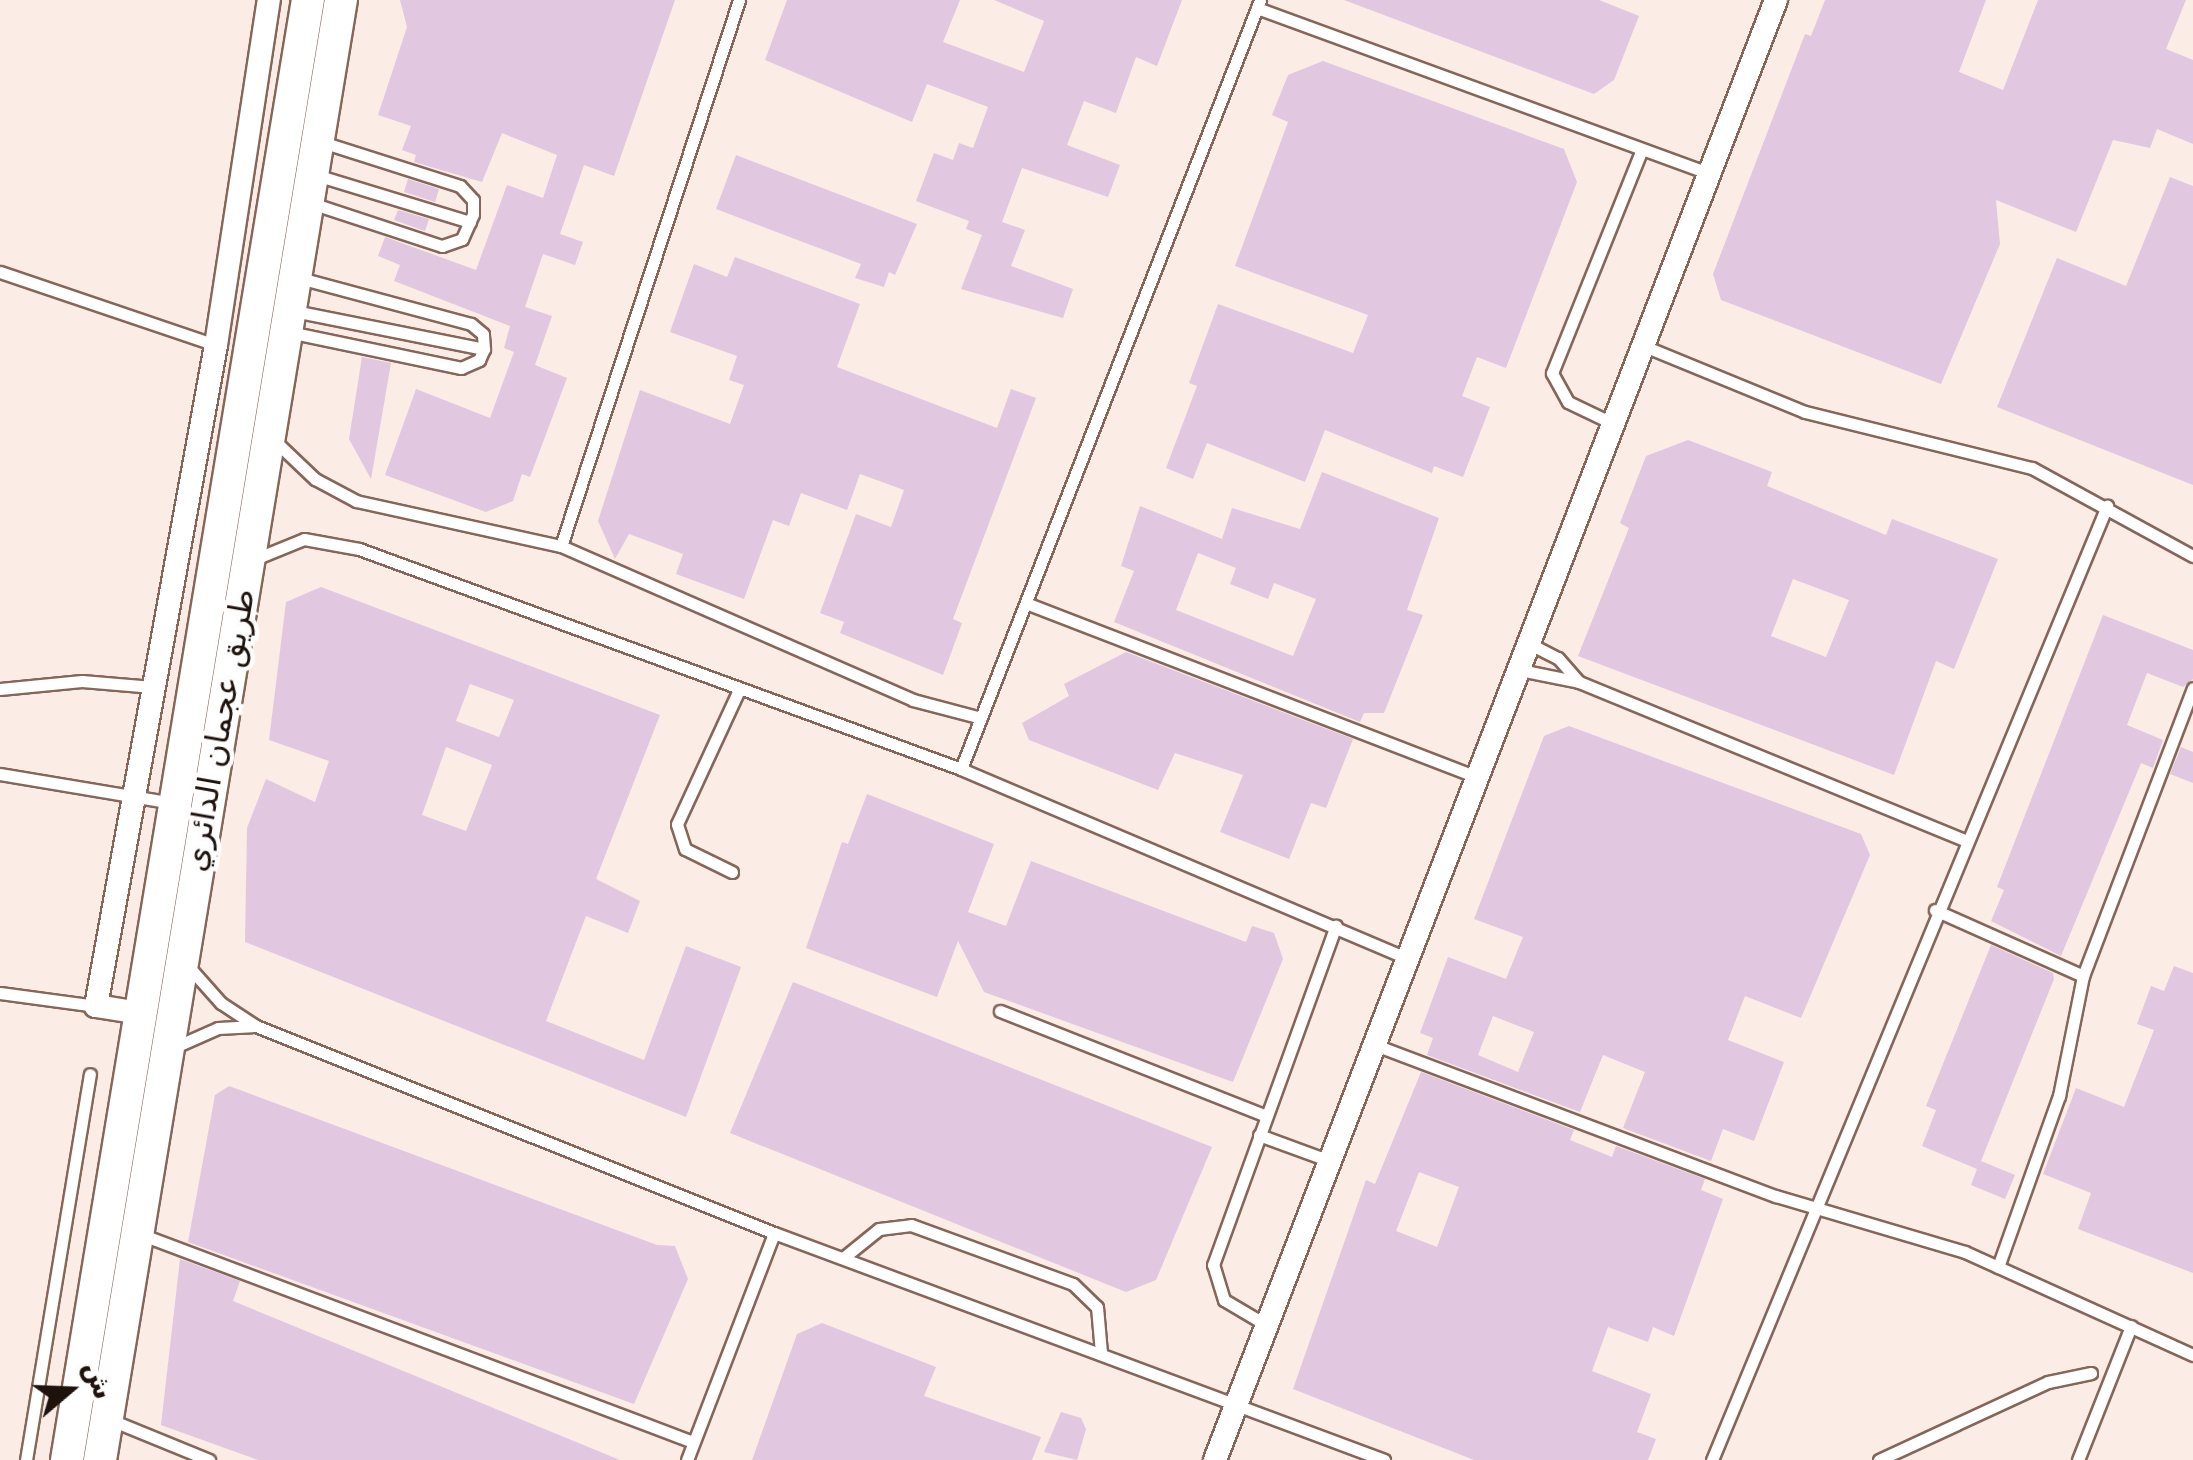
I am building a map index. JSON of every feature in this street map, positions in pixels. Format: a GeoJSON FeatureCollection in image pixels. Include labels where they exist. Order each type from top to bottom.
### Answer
{"type":"FeatureCollection","features":[{"type":"Feature","properties":{"kind":"main road","name":"طريق عجمان الدائري"},"geometry":{"type":"LineString","coordinates":[[68,1460],[308,0]]}},
{"type":"Feature","properties":{"kind":"main road","name":"طريق عجمان الدائري"},"geometry":{"type":"LineString","coordinates":[[100,1460],[341,0]]}},
{"type":"Feature","properties":{"kind":"street"},"geometry":{"type":"LineString","coordinates":[[140,1013],[96,1006],[216,345],[269,0]]}},
{"type":"Feature","properties":{"kind":"street"},"geometry":{"type":"LineString","coordinates":[[1215,1460],[1412,961],[1776,0]]}},
{"type":"Feature","properties":{"kind":"lane"},"geometry":{"type":"LineString","coordinates":[[562,546],[739,0]]}},
{"type":"Feature","properties":{"kind":"lane"},"geometry":{"type":"LineString","coordinates":[[961,770],[1258,4],[1710,174]]}},
{"type":"Feature","properties":{"kind":"lane"},"geometry":{"type":"LineString","coordinates":[[310,188],[436,244],[456,244],[470,222],[473,200],[460,186],[318,141]]}},
{"type":"Feature","properties":{"kind":"lane"},"geometry":{"type":"LineString","coordinates":[[1614,424],[1568,402],[1552,373],[1642,149]]}},
{"type":"Feature","properties":{"kind":"lane"},"geometry":{"type":"LineString","coordinates":[[310,188],[470,222]]}},
{"type":"Feature","properties":{"kind":"lane"},"geometry":{"type":"LineString","coordinates":[[0,272],[216,345]]}},
{"type":"Feature","properties":{"kind":"lane"},"geometry":{"type":"LineString","coordinates":[[288,321],[455,366],[474,364],[484,349],[483,334],[471,324],[295,277]]}},
{"type":"Feature","properties":{"kind":"lane"},"geometry":{"type":"LineString","coordinates":[[288,321],[484,349]]}},
{"type":"Feature","properties":{"kind":"lane"},"geometry":{"type":"LineString","coordinates":[[1644,346],[1805,412],[2032,468],[2193,556]]}},
{"type":"Feature","properties":{"kind":"lane"},"geometry":{"type":"LineString","coordinates":[[269,432],[306,472],[356,500],[562,546],[912,700],[981,718]]}},
{"type":"Feature","properties":{"kind":"lane"},"geometry":{"type":"LineString","coordinates":[[1712,1460],[1935,910],[2107,506]]}},
{"type":"Feature","properties":{"kind":"lane"},"geometry":{"type":"LineString","coordinates":[[248,563],[304,540],[336,541],[961,770],[1412,961]]}},
{"type":"Feature","properties":{"kind":"lane"},"geometry":{"type":"LineString","coordinates":[[1026,603],[1480,778]]}},
{"type":"Feature","properties":{"kind":"lane"},"geometry":{"type":"LineString","coordinates":[[1530,644],[1558,658],[1580,682]]}},
{"type":"Feature","properties":{"kind":"lane"},"geometry":{"type":"LineString","coordinates":[[1520,670],[1580,682],[1964,840]]}},
{"type":"Feature","properties":{"kind":"lane"},"geometry":{"type":"LineString","coordinates":[[0,689],[82,681],[153,688]]}},
{"type":"Feature","properties":{"kind":"lane"},"geometry":{"type":"LineString","coordinates":[[1998,1266],[2059,1096],[2083,976],[2193,688]]}},
{"type":"Feature","properties":{"kind":"lane"},"geometry":{"type":"LineString","coordinates":[[732,872],[685,848],[678,824],[740,690]]}},
{"type":"Feature","properties":{"kind":"lane"},"geometry":{"type":"LineString","coordinates":[[0,774],[174,803]]}},
{"type":"Feature","properties":{"kind":"lane"},"geometry":{"type":"LineString","coordinates":[[1935,910],[2083,976]]}},
{"type":"Feature","properties":{"kind":"lane"},"geometry":{"type":"LineString","coordinates":[[1268,1326],[1224,1300],[1213,1277],[1259,1135],[1336,926]]}},
{"type":"Feature","properties":{"kind":"lane"},"geometry":{"type":"LineString","coordinates":[[181,955],[206,989],[256,1026],[774,1233],[1384,1460]]}},
{"type":"Feature","properties":{"kind":"lane"},"geometry":{"type":"LineString","coordinates":[[0,993],[96,1006]]}},
{"type":"Feature","properties":{"kind":"lane"},"geometry":{"type":"LineString","coordinates":[[1000,1010],[1266,1116]]}},
{"type":"Feature","properties":{"kind":"lane"},"geometry":{"type":"LineString","coordinates":[[166,1052],[218,1028],[256,1026]]}},
{"type":"Feature","properties":{"kind":"lane"},"geometry":{"type":"LineString","coordinates":[[1378,1046],[1814,1206],[1910,1232],[1998,1266],[2193,1355]]}},
{"type":"Feature","properties":{"kind":"lane"},"geometry":{"type":"LineString","coordinates":[[26,1460],[90,1074]]}},
{"type":"Feature","properties":{"kind":"lane"},"geometry":{"type":"LineString","coordinates":[[1259,1135],[1332,1162]]}},
{"type":"Feature","properties":{"kind":"lane"},"geometry":{"type":"LineString","coordinates":[[843,1258],[879,1229],[911,1224],[1082,1290],[1098,1307],[1101,1353]]}},
{"type":"Feature","properties":{"kind":"lane"},"geometry":{"type":"LineString","coordinates":[[137,1233],[694,1442]]}},
{"type":"Feature","properties":{"kind":"lane"},"geometry":{"type":"LineString","coordinates":[[687,1460],[774,1233]]}},
{"type":"Feature","properties":{"kind":"lane"},"geometry":{"type":"LineString","coordinates":[[2078,1460],[2131,1326]]}},
{"type":"Feature","properties":{"kind":"lane"},"geometry":{"type":"LineString","coordinates":[[2177,1348],[2193,1345]]}},
{"type":"Feature","properties":{"kind":"lane"},"geometry":{"type":"LineString","coordinates":[[1880,1460],[2048,1382],[2090,1373]]}},
{"type":"Feature","properties":{"kind":"lane"},"geometry":{"type":"LineString","coordinates":[[107,1418],[208,1460]]}},
{"type":"Feature","properties":{"kind":"building"},"geometry":{"type":"Polygon","coordinates":[[[400,0],[675,0],[614,176],[584,165],[560,234],[583,242],[575,265],[543,254],[525,307],[552,316],[535,365],[567,378],[530,477],[522,474],[513,501],[486,512],[385,475],[416,389],[490,418],[514,352],[504,348],[510,326],[394,281],[400,265],[378,256],[385,237],[476,270],[507,185],[543,198],[557,155],[502,133],[482,182],[414,162],[416,155],[402,150],[411,126],[378,115],[407,27],[400,0]]]}},
{"type":"Feature","properties":{"kind":"building"},"geometry":{"type":"Polygon","coordinates":[[[787,0],[960,0],[943,42],[1024,72],[1044,21],[994,0],[1182,0],[1157,66],[1136,57],[1116,113],[1084,101],[1067,145],[1120,165],[1108,197],[1022,168],[1002,222],[1025,230],[1011,266],[1073,289],[1063,318],[961,289],[982,235],[966,229],[969,221],[916,201],[934,153],[953,160],[959,143],[973,148],[988,107],[927,84],[912,122],[765,60],[787,0]]]}},
{"type":"Feature","properties":{"kind":"building"},"geometry":{"type":"Polygon","coordinates":[[[1344,0],[1599,0],[1639,16],[1614,80],[1594,94],[1344,0]]]}},
{"type":"Feature","properties":{"kind":"building"},"geometry":{"type":"Polygon","coordinates":[[[1825,0],[1986,0],[1959,72],[2003,90],[2038,0],[2186,0],[2166,49],[2193,60],[2193,144],[2157,129],[2150,148],[2113,140],[2076,232],[1996,200],[2000,244],[1941,384],[1721,300],[1713,274],[1805,34],[1811,36],[1825,0]]]}},
{"type":"Feature","properties":{"kind":"building"},"geometry":{"type":"Polygon","coordinates":[[[1323,61],[1564,149],[1577,182],[1506,368],[1477,357],[1462,396],[1490,407],[1463,477],[1434,466],[1432,473],[1325,430],[1305,482],[1207,443],[1193,479],[1166,468],[1197,386],[1189,383],[1218,304],[1353,353],[1368,315],[1235,266],[1288,122],[1272,115],[1288,75],[1323,61]]]}},
{"type":"Feature","properties":{"kind":"building"},"geometry":{"type":"Polygon","coordinates":[[[736,155],[917,224],[895,275],[889,272],[884,287],[855,278],[861,264],[716,209],[736,155]]]}},
{"type":"Feature","properties":{"kind":"building"},"geometry":{"type":"Polygon","coordinates":[[[2170,177],[2193,186],[2193,485],[1997,407],[2057,258],[2126,286],[2170,177]]]}},
{"type":"Feature","properties":{"kind":"building"},"geometry":{"type":"Polygon","coordinates":[[[408,179],[439,189],[435,202],[404,192],[408,179]]]}},
{"type":"Feature","properties":{"kind":"building"},"geometry":{"type":"Polygon","coordinates":[[[398,210],[429,219],[425,231],[394,220],[398,210]]]}},
{"type":"Feature","properties":{"kind":"building"},"geometry":{"type":"Polygon","coordinates":[[[735,257],[860,304],[837,367],[997,428],[1011,389],[1036,398],[953,619],[962,623],[943,675],[840,633],[844,622],[820,613],[856,514],[891,527],[904,490],[860,474],[847,510],[801,493],[789,526],[773,520],[744,599],[676,574],[683,554],[629,534],[615,559],[598,521],[640,390],[730,424],[744,385],[729,380],[737,356],[670,332],[694,264],[727,277],[735,257]]]}},
{"type":"Feature","properties":{"kind":"building"},"geometry":{"type":"Polygon","coordinates":[[[362,357],[391,363],[371,479],[349,439],[362,357]]]}},
{"type":"Feature","properties":{"kind":"building"},"geometry":{"type":"Polygon","coordinates":[[[1688,440],[1772,472],[1767,486],[1886,535],[1892,519],[1998,559],[1954,669],[1936,661],[1894,775],[1578,656],[1629,528],[1620,523],[1646,456],[1688,440]],[[1793,579],[1771,636],[1826,657],[1849,600],[1793,579]]]}},
{"type":"Feature","properties":{"kind":"building"},"geometry":{"type":"Polygon","coordinates":[[[1322,472],[1439,518],[1407,610],[1423,615],[1384,713],[1364,713],[1360,722],[1114,622],[1134,571],[1121,566],[1140,506],[1222,539],[1232,508],[1300,529],[1322,472]],[[1198,553],[1176,610],[1293,656],[1316,599],[1274,583],[1268,599],[1230,584],[1236,568],[1198,553]]]}},
{"type":"Feature","properties":{"kind":"building"},"geometry":{"type":"Polygon","coordinates":[[[321,587],[660,715],[596,879],[640,901],[628,933],[586,916],[546,1021],[644,1060],[686,946],[741,967],[686,1117],[245,942],[247,828],[266,779],[315,802],[329,761],[269,740],[286,602],[321,587]],[[470,684],[456,721],[499,737],[514,700],[470,684]],[[446,747],[422,815],[466,831],[492,765],[446,747]]]}},
{"type":"Feature","properties":{"kind":"building"},"geometry":{"type":"Polygon","coordinates":[[[2103,615],[2193,650],[2193,679],[2183,687],[2147,673],[2127,725],[2163,740],[2153,768],[2141,763],[2061,956],[1991,921],[2004,890],[1997,887],[2103,615]]]}},
{"type":"Feature","properties":{"kind":"building"},"geometry":{"type":"Polygon","coordinates":[[[1126,652],[1353,739],[1326,808],[1311,803],[1289,859],[1220,832],[1243,775],[1175,753],[1158,790],[1029,740],[1022,723],[1069,696],[1064,684],[1126,652]]]}},
{"type":"Feature","properties":{"kind":"building"},"geometry":{"type":"Polygon","coordinates":[[[1569,726],[1861,834],[1870,855],[1801,1018],[1745,996],[1728,1040],[1784,1062],[1754,1141],[1723,1129],[1711,1161],[1623,1128],[1645,1072],[1603,1055],[1580,1112],[1427,1055],[1433,1038],[1420,1033],[1448,957],[1506,979],[1523,937],[1474,919],[1544,736],[1569,726]],[[1493,1016],[1478,1055],[1518,1072],[1534,1032],[1493,1016]]]}},
{"type":"Feature","properties":{"kind":"building"},"geometry":{"type":"Polygon","coordinates":[[[2181,747],[2193,752],[2193,783],[2170,774],[2181,747]]]}},
{"type":"Feature","properties":{"kind":"building"},"geometry":{"type":"Polygon","coordinates":[[[867,794],[994,844],[968,912],[1006,926],[1031,861],[1246,942],[1252,926],[1274,933],[1283,959],[1233,1082],[984,992],[958,941],[937,997],[806,948],[842,842],[848,844],[867,794]]]}},
{"type":"Feature","properties":{"kind":"building"},"geometry":{"type":"Polygon","coordinates":[[[1991,945],[2053,973],[2054,979],[1981,1161],[2015,1175],[2005,1199],[1971,1185],[1977,1169],[1922,1146],[1936,1110],[1926,1106],[1991,945]]]}},
{"type":"Feature","properties":{"kind":"building"},"geometry":{"type":"Polygon","coordinates":[[[2174,966],[2193,973],[2193,1273],[2078,1229],[2091,1193],[2043,1174],[2076,1088],[2124,1107],[2154,1030],[2137,1024],[2151,986],[2164,991],[2174,966]]]}},
{"type":"Feature","properties":{"kind":"building"},"geometry":{"type":"Polygon","coordinates":[[[793,982],[1212,1147],[1156,1280],[1126,1292],[730,1133],[793,982]]]}},
{"type":"Feature","properties":{"kind":"building"},"geometry":{"type":"Polygon","coordinates":[[[1421,1072],[1574,1130],[1570,1140],[1612,1157],[1616,1146],[1705,1179],[1701,1190],[1723,1199],[1674,1336],[1653,1327],[1648,1342],[1608,1327],[1592,1371],[1651,1394],[1637,1432],[1656,1439],[1648,1460],[1474,1460],[1293,1389],[1366,1180],[1375,1184],[1421,1072]],[[1419,1172],[1396,1231],[1437,1247],[1459,1187],[1419,1172]]]}},
{"type":"Feature","properties":{"kind":"building"},"geometry":{"type":"Polygon","coordinates":[[[229,1086],[657,1245],[675,1246],[688,1279],[634,1404],[188,1242],[215,1095],[229,1086]]]}},
{"type":"Feature","properties":{"kind":"building"},"geometry":{"type":"Polygon","coordinates":[[[180,1259],[240,1281],[233,1301],[620,1460],[258,1460],[161,1425],[180,1259]]]}},
{"type":"Feature","properties":{"kind":"building"},"geometry":{"type":"Polygon","coordinates":[[[822,1323],[936,1367],[924,1396],[1041,1437],[1032,1460],[752,1460],[797,1334],[822,1323]]]}},
{"type":"Feature","properties":{"kind":"building"},"geometry":{"type":"Polygon","coordinates":[[[1061,1412],[1081,1418],[1086,1429],[1077,1460],[1044,1452],[1061,1412]]]}}]}
